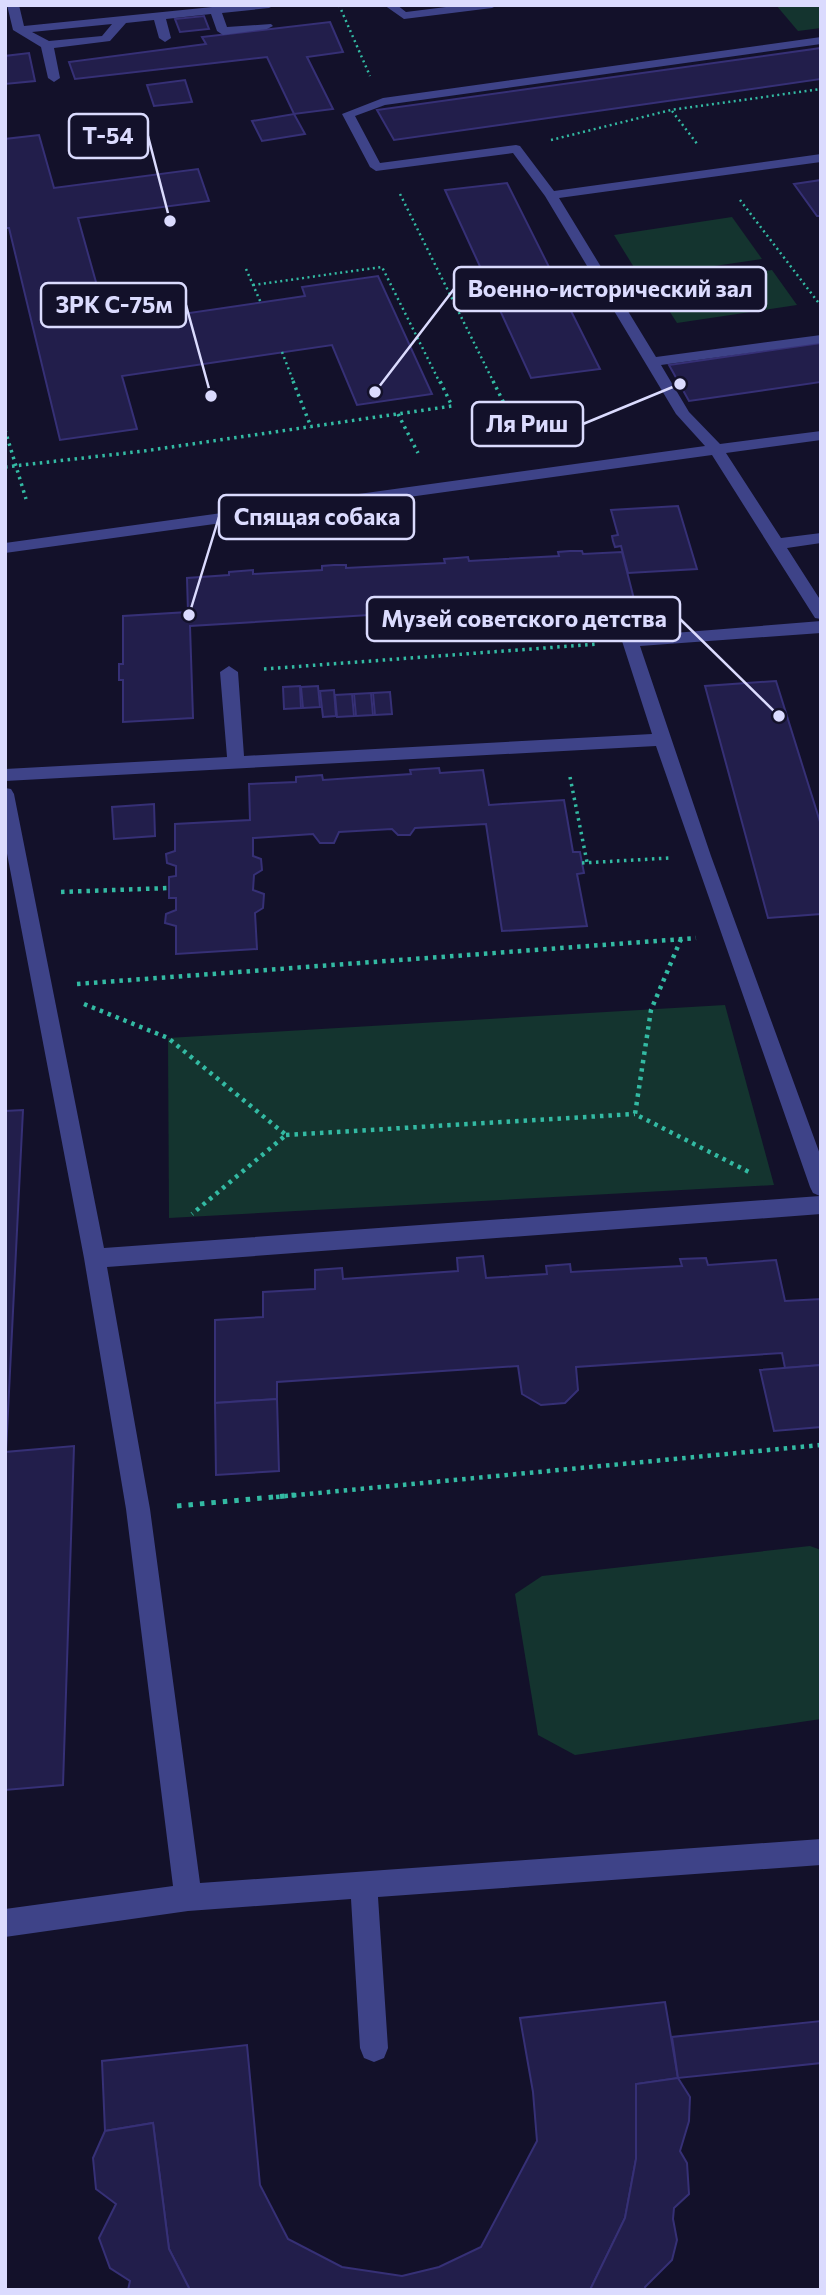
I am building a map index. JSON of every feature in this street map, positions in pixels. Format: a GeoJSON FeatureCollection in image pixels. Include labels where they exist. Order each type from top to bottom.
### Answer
{"type":"FeatureCollection","features":[{"type":"Feature","properties":{"kind":"street"},"geometry":{"type":"LineString","coordinates":[[13,5],[19,30],[47,46],[106,39],[122,20]]}},
{"type":"Feature","properties":{"kind":"street"},"geometry":{"type":"LineString","coordinates":[[19,30],[159,16],[187,9],[215,11],[269,5]]}},
{"type":"Feature","properties":{"kind":"street"},"geometry":{"type":"LineString","coordinates":[[390,5],[404,16],[492,5]]}},
{"type":"Feature","properties":{"kind":"street"},"geometry":{"type":"LineString","coordinates":[[215,11],[223,31],[267,26]]}},
{"type":"Feature","properties":{"kind":"street"},"geometry":{"type":"LineString","coordinates":[[159,16],[165,38]]}},
{"type":"Feature","properties":{"kind":"street"},"geometry":{"type":"LineString","coordinates":[[821,40],[383,102],[348,114],[376,167],[516,149],[551,195],[683,414],[717,450],[821,614]]}},
{"type":"Feature","properties":{"kind":"street"},"geometry":{"type":"LineString","coordinates":[[47,46],[54,78]]}},
{"type":"Feature","properties":{"kind":"street"},"geometry":{"type":"LineString","coordinates":[[551,195],[821,159]]}},
{"type":"Feature","properties":{"kind":"street"},"geometry":{"type":"LineString","coordinates":[[654,362],[821,339]]}},
{"type":"Feature","properties":{"kind":"street"},"geometry":{"type":"LineString","coordinates":[[5,548],[821,435]]}},
{"type":"Feature","properties":{"kind":"street"},"geometry":{"type":"LineString","coordinates":[[777,544],[821,538]]}},
{"type":"Feature","properties":{"kind":"street"},"geometry":{"type":"LineString","coordinates":[[821,627],[630,641],[702,856],[821,1187]]}},
{"type":"Feature","properties":{"kind":"street"},"geometry":{"type":"LineString","coordinates":[[229,672],[236,762]]}},
{"type":"Feature","properties":{"kind":"street"},"geometry":{"type":"LineString","coordinates":[[5,775],[662,740]]}},
{"type":"Feature","properties":{"kind":"street"},"geometry":{"type":"LineString","coordinates":[[5,794],[95,1258],[138,1509],[188,1897]]}},
{"type":"Feature","properties":{"kind":"street"},"geometry":{"type":"LineString","coordinates":[[95,1258],[821,1205]]}},
{"type":"Feature","properties":{"kind":"street"},"geometry":{"type":"LineString","coordinates":[[5,1923],[188,1897],[821,1852]]}},
{"type":"Feature","properties":{"kind":"street"},"geometry":{"type":"LineString","coordinates":[[364,1885],[373,2048]]}},
{"type":"Feature","properties":{"kind":"path"},"geometry":{"type":"LineString","coordinates":[[339,5],[383,102]]}},
{"type":"Feature","properties":{"kind":"path"},"geometry":{"type":"LineString","coordinates":[[516,149],[671,110],[821,89]]}},
{"type":"Feature","properties":{"kind":"path"},"geometry":{"type":"LineString","coordinates":[[671,110],[821,306]]}},
{"type":"Feature","properties":{"kind":"path"},"geometry":{"type":"LineString","coordinates":[[376,167],[397,189],[521,438]]}},
{"type":"Feature","properties":{"kind":"path"},"geometry":{"type":"LineString","coordinates":[[5,467],[144,451],[452,407],[382,267],[253,285]]}},
{"type":"Feature","properties":{"kind":"path"},"geometry":{"type":"LineString","coordinates":[[246,269],[261,303]]}},
{"type":"Feature","properties":{"kind":"path"},"geometry":{"type":"LineString","coordinates":[[282,352],[311,427]]}},
{"type":"Feature","properties":{"kind":"path"},"geometry":{"type":"LineString","coordinates":[[398,414],[418,453]]}},
{"type":"Feature","properties":{"kind":"path"},"geometry":{"type":"LineString","coordinates":[[5,430],[26,499]]}},
{"type":"Feature","properties":{"kind":"path"},"geometry":{"type":"LineString","coordinates":[[229,672],[630,641]]}},
{"type":"Feature","properties":{"kind":"path"},"geometry":{"type":"LineString","coordinates":[[563,745],[584,862],[702,856]]}},
{"type":"Feature","properties":{"kind":"path"},"geometry":{"type":"LineString","coordinates":[[26,894],[169,888]]}},
{"type":"Feature","properties":{"kind":"path"},"geometry":{"type":"LineString","coordinates":[[41,986],[732,937]]}},
{"type":"Feature","properties":{"kind":"path"},"geometry":{"type":"LineString","coordinates":[[635,1114],[651,1010],[681,939]]}},
{"type":"Feature","properties":{"kind":"path"},"geometry":{"type":"LineString","coordinates":[[41,986],[168,1038],[286,1135]]}},
{"type":"Feature","properties":{"kind":"path"},"geometry":{"type":"LineString","coordinates":[[188,1217],[286,1135],[635,1114],[751,1173]]}},
{"type":"Feature","properties":{"kind":"path"},"geometry":{"type":"LineString","coordinates":[[138,1509],[821,1445]]}},
{"type":"Feature","properties":{"kind":"green space"},"geometry":{"type":"Polygon","coordinates":[[[776,5],[821,5],[821,28],[798,31],[776,5]]]}},
{"type":"Feature","properties":{"kind":"green space"},"geometry":{"type":"Polygon","coordinates":[[[732,217],[762,259],[640,277],[614,235],[732,217]]]}},
{"type":"Feature","properties":{"kind":"green space"},"geometry":{"type":"Polygon","coordinates":[[[772,270],[797,305],[677,323],[654,287],[772,270]]]}},
{"type":"Feature","properties":{"kind":"green space"},"geometry":{"type":"Polygon","coordinates":[[[725,1005],[774,1185],[169,1218],[168,1038],[725,1005]]]}},
{"type":"Feature","properties":{"kind":"green space"},"geometry":{"type":"Polygon","coordinates":[[[810,1546],[821,1550],[821,1719],[575,1755],[538,1735],[515,1594],[542,1576],[810,1546]]]}},
{"type":"Feature","properties":{"kind":"building"},"geometry":{"type":"Polygon","coordinates":[[[204,16],[209,29],[180,32],[175,19],[204,16]]]}},
{"type":"Feature","properties":{"kind":"building"},"geometry":{"type":"Polygon","coordinates":[[[330,22],[343,52],[307,57],[333,109],[294,114],[267,57],[75,79],[69,62],[206,44],[202,37],[330,22]]]}},
{"type":"Feature","properties":{"kind":"building"},"geometry":{"type":"Polygon","coordinates":[[[821,48],[821,79],[394,140],[377,110],[821,48]]]}},
{"type":"Feature","properties":{"kind":"building"},"geometry":{"type":"Polygon","coordinates":[[[29,53],[35,81],[5,84],[5,56],[29,53]]]}},
{"type":"Feature","properties":{"kind":"building"},"geometry":{"type":"Polygon","coordinates":[[[185,80],[192,102],[154,106],[147,85],[185,80]]]}},
{"type":"Feature","properties":{"kind":"building"},"geometry":{"type":"Polygon","coordinates":[[[294,114],[305,134],[262,141],[252,121],[294,114]]]}},
{"type":"Feature","properties":{"kind":"building"},"geometry":{"type":"Polygon","coordinates":[[[39,135],[54,188],[198,169],[209,201],[78,218],[108,325],[305,296],[302,287],[378,276],[432,394],[357,405],[332,345],[122,376],[137,429],[60,440],[9,228],[5,228],[5,139],[39,135]]]}},
{"type":"Feature","properties":{"kind":"building"},"geometry":{"type":"Polygon","coordinates":[[[821,180],[821,216],[817,216],[794,184],[821,180]]]}},
{"type":"Feature","properties":{"kind":"building"},"geometry":{"type":"Polygon","coordinates":[[[507,183],[600,369],[531,378],[445,190],[507,183]]]}},
{"type":"Feature","properties":{"kind":"building"},"geometry":{"type":"Polygon","coordinates":[[[821,343],[821,382],[689,401],[669,365],[821,343]]]}},
{"type":"Feature","properties":{"kind":"building"},"geometry":{"type":"Polygon","coordinates":[[[678,506],[697,569],[628,573],[621,546],[615,547],[613,541],[612,536],[618,535],[611,510],[678,506]]]}},
{"type":"Feature","properties":{"kind":"building"},"geometry":{"type":"Polygon","coordinates":[[[582,551],[583,554],[622,552],[634,599],[190,626],[193,718],[123,722],[123,680],[119,680],[119,664],[123,664],[123,616],[188,612],[187,578],[253,570],[253,574],[322,570],[322,566],[334,565],[346,565],[346,568],[445,563],[444,559],[468,557],[469,561],[559,556],[558,552],[582,551]]]}},
{"type":"Feature","properties":{"kind":"building"},"geometry":{"type":"Polygon","coordinates":[[[776,681],[821,825],[821,914],[768,918],[705,686],[776,681]]]}},
{"type":"Feature","properties":{"kind":"building"},"geometry":{"type":"Polygon","coordinates":[[[300,686],[301,708],[284,709],[283,687],[300,686]]]}},
{"type":"Feature","properties":{"kind":"building"},"geometry":{"type":"Polygon","coordinates":[[[318,686],[320,707],[303,708],[301,687],[318,686]]]}},
{"type":"Feature","properties":{"kind":"building"},"geometry":{"type":"Polygon","coordinates":[[[334,690],[336,716],[323,717],[320,691],[334,690]]]}},
{"type":"Feature","properties":{"kind":"building"},"geometry":{"type":"Polygon","coordinates":[[[390,692],[392,714],[375,715],[373,693],[390,692]]]}},
{"type":"Feature","properties":{"kind":"building"},"geometry":{"type":"Polygon","coordinates":[[[371,693],[373,715],[356,716],[354,694],[371,693]]]}},
{"type":"Feature","properties":{"kind":"building"},"geometry":{"type":"Polygon","coordinates":[[[352,694],[354,716],[337,717],[335,695],[352,694]]]}},
{"type":"Feature","properties":{"kind":"building"},"geometry":{"type":"Polygon","coordinates":[[[439,768],[440,773],[483,770],[489,805],[564,800],[573,852],[580,852],[584,873],[577,874],[587,926],[502,931],[486,824],[415,828],[410,835],[398,835],[392,829],[339,832],[334,843],[320,843],[313,834],[253,838],[253,856],[261,859],[262,870],[254,875],[253,890],[264,894],[263,908],[255,913],[257,949],[176,954],[176,926],[165,923],[166,914],[176,910],[176,898],[169,898],[169,877],[176,876],[176,866],[167,863],[166,854],[175,851],[175,824],[250,820],[249,784],[296,782],[296,777],[322,775],[323,780],[411,774],[410,770],[439,768]]]}},
{"type":"Feature","properties":{"kind":"building"},"geometry":{"type":"Polygon","coordinates":[[[154,804],[155,836],[114,839],[112,807],[154,804]]]}},
{"type":"Feature","properties":{"kind":"building"},"geometry":{"type":"Polygon","coordinates":[[[23,1110],[6,1452],[5,1452],[5,1111],[23,1110]]]}},
{"type":"Feature","properties":{"kind":"building"},"geometry":{"type":"Polygon","coordinates":[[[483,1256],[486,1278],[547,1274],[546,1266],[570,1264],[571,1272],[682,1266],[680,1259],[706,1258],[708,1265],[776,1260],[785,1301],[821,1299],[821,1365],[785,1368],[782,1353],[576,1367],[578,1390],[565,1403],[541,1405],[522,1394],[518,1366],[277,1382],[277,1399],[215,1403],[215,1320],[263,1317],[263,1292],[315,1289],[315,1270],[342,1268],[343,1279],[458,1271],[457,1258],[483,1256]]]}},
{"type":"Feature","properties":{"kind":"building"},"geometry":{"type":"Polygon","coordinates":[[[821,1365],[821,1427],[774,1431],[760,1370],[821,1365]]]}},
{"type":"Feature","properties":{"kind":"building"},"geometry":{"type":"Polygon","coordinates":[[[277,1399],[279,1471],[216,1475],[215,1403],[277,1399]]]}},
{"type":"Feature","properties":{"kind":"building"},"geometry":{"type":"Polygon","coordinates":[[[74,1446],[63,1785],[5,1790],[5,1452],[74,1446]]]}},
{"type":"Feature","properties":{"kind":"building"},"geometry":{"type":"Polygon","coordinates":[[[665,2002],[678,2078],[636,2084],[636,2159],[625,2218],[590,2290],[190,2290],[169,2249],[153,2123],[105,2131],[102,2061],[247,2045],[260,2185],[288,2239],[342,2267],[402,2276],[439,2267],[481,2247],[537,2141],[533,2092],[520,2018],[665,2002]]]}},
{"type":"Feature","properties":{"kind":"building"},"geometry":{"type":"Polygon","coordinates":[[[821,2021],[821,2063],[678,2078],[672,2037],[821,2021]]]}},
{"type":"Feature","properties":{"kind":"building"},"geometry":{"type":"Polygon","coordinates":[[[678,2078],[690,2097],[689,2121],[680,2151],[687,2163],[689,2194],[674,2208],[677,2240],[672,2260],[645,2287],[646,2290],[590,2290],[625,2218],[636,2159],[636,2084],[678,2078]]]}},
{"type":"Feature","properties":{"kind":"building"},"geometry":{"type":"Polygon","coordinates":[[[153,2123],[169,2249],[190,2290],[128,2290],[130,2281],[110,2268],[99,2238],[116,2204],[96,2189],[93,2158],[105,2131],[153,2123]]]}},
{"type":"Feature","properties":{"kind":"place","name":"Т-54"},"geometry":{"type":"Point","coordinates":[170,221]}},
{"type":"Feature","properties":{"kind":"place","name":"Ля Риш"},"geometry":{"type":"Point","coordinates":[680,384]}},
{"type":"Feature","properties":{"kind":"place","name":"Военно-исторический зал"},"geometry":{"type":"Point","coordinates":[375,392]}},
{"type":"Feature","properties":{"kind":"place","name":"ЗРК С-75м"},"geometry":{"type":"Point","coordinates":[211,396]}},
{"type":"Feature","properties":{"kind":"place","name":"Спящая собака"},"geometry":{"type":"Point","coordinates":[189,615]}},
{"type":"Feature","properties":{"kind":"place","name":"Музей советского детства"},"geometry":{"type":"Point","coordinates":[779,716]}}]}
